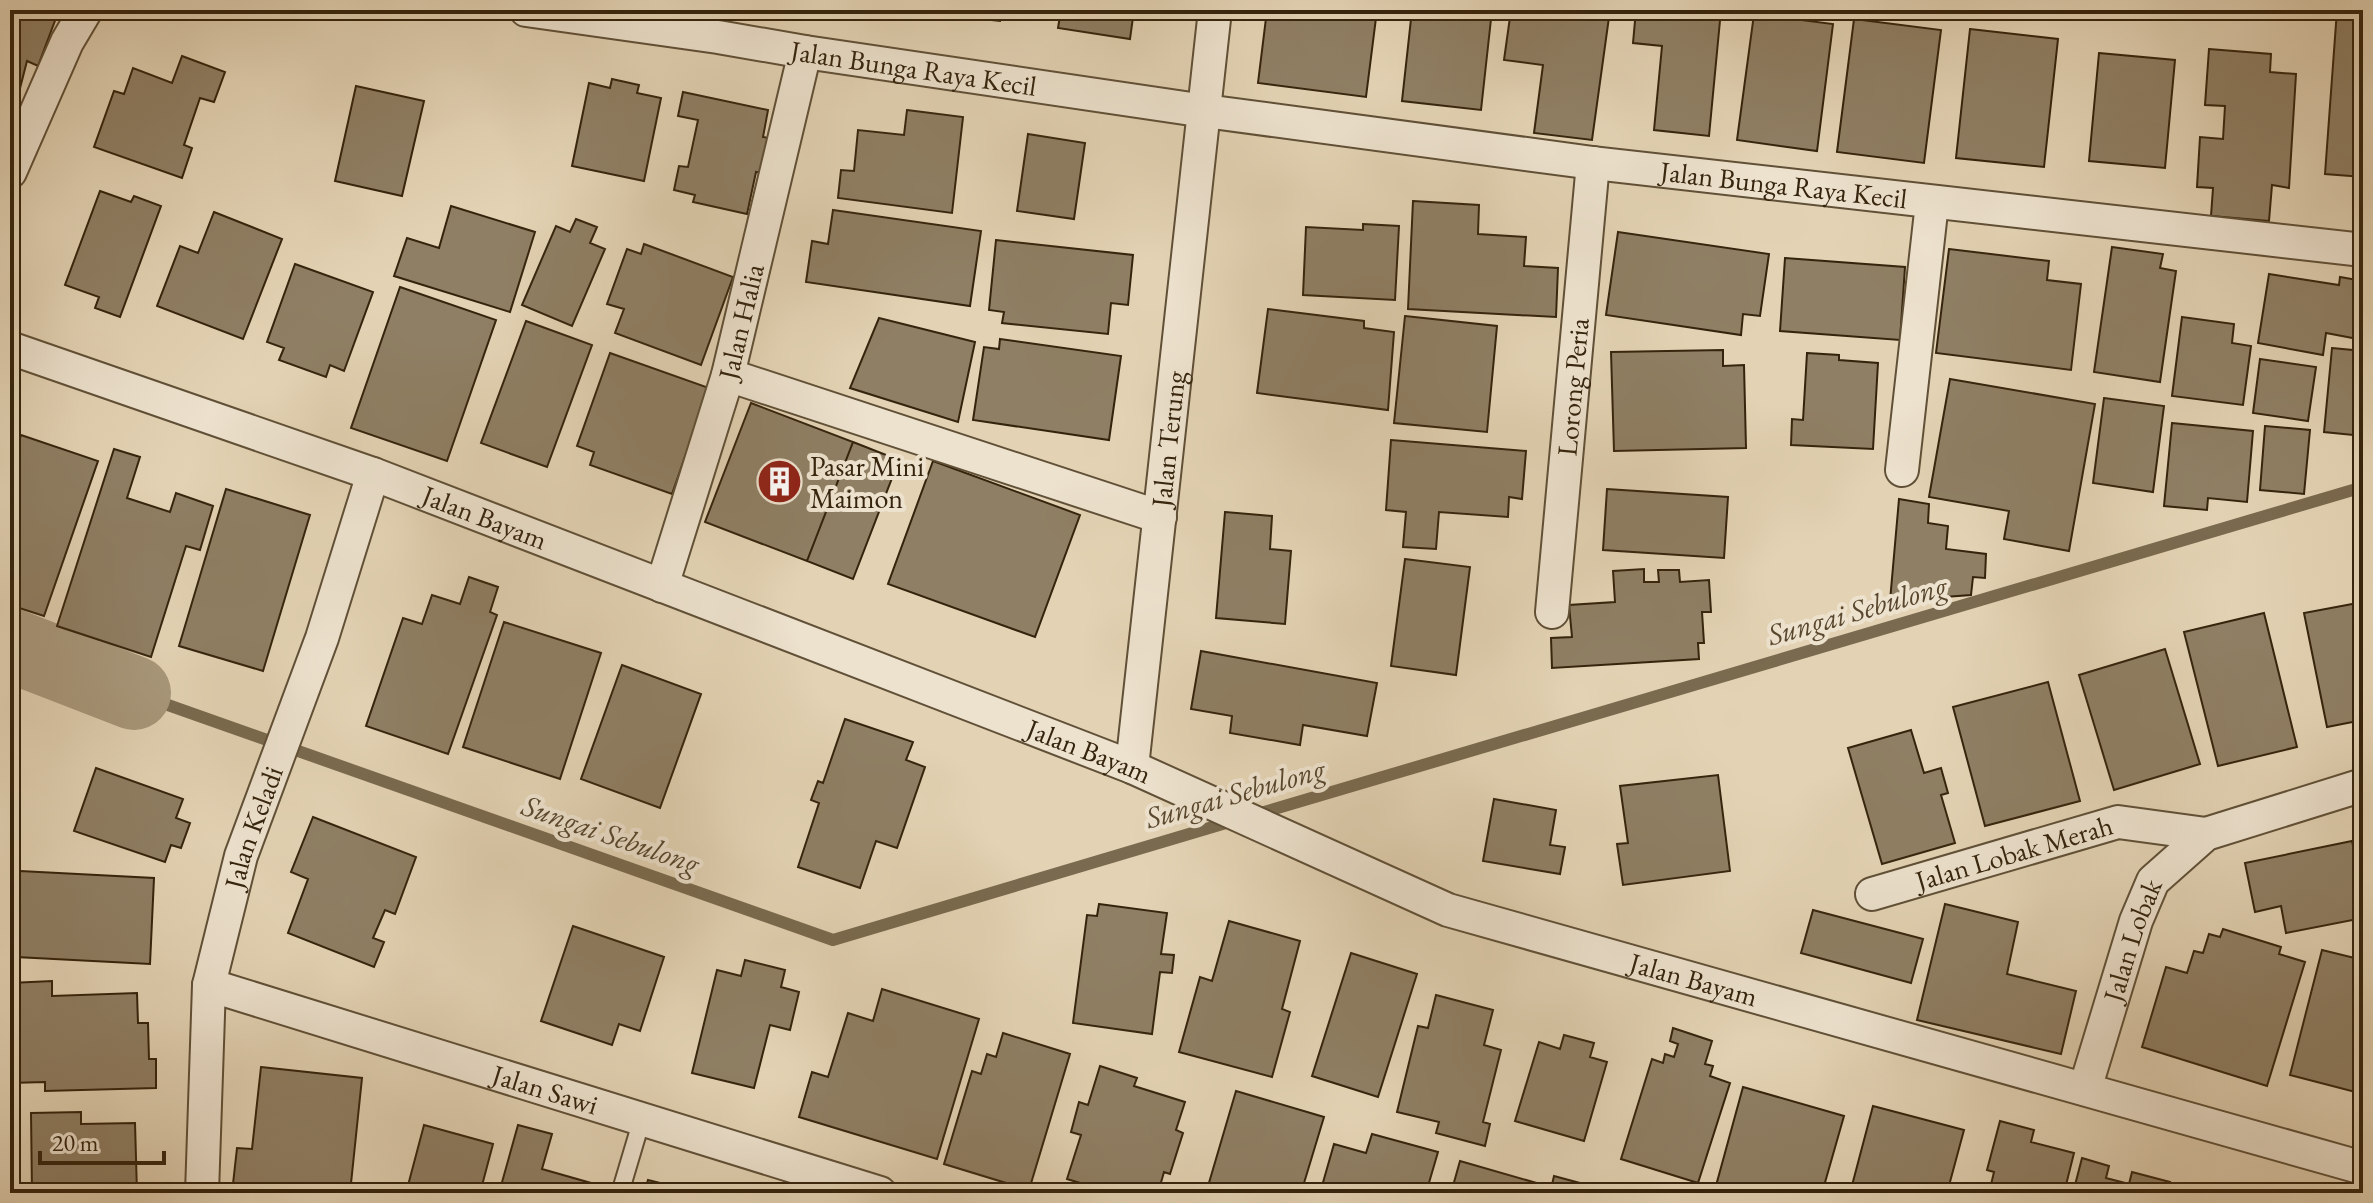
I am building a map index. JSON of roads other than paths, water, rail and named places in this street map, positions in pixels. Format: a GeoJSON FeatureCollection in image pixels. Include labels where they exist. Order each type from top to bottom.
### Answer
{"type":"FeatureCollection","features":[{"type":"Feature","properties":{"kind":"street"},"geometry":{"type":"LineString","coordinates":[[10,172],[67,42],[86,10]]}},
{"type":"Feature","properties":{"kind":"street","name":"Jalan Bunga Raya Kecil"},"geometry":{"type":"LineString","coordinates":[[526,10],[720,23],[805,52],[1205,111],[1593,163],[2363,250]]}},
{"type":"Feature","properties":{"kind":"street"},"geometry":{"type":"LineString","coordinates":[[1205,111],[1215,10]]}},
{"type":"Feature","properties":{"kind":"street","name":"Jalan Halia"},"geometry":{"type":"LineString","coordinates":[[662,586],[728,375],[805,52]]}},
{"type":"Feature","properties":{"kind":"street","name":"Jalan Terung"},"geometry":{"type":"LineString","coordinates":[[1146,773],[1160,517],[1205,111]]}},
{"type":"Feature","properties":{"kind":"street","name":"Lorong Peria"},"geometry":{"type":"LineString","coordinates":[[1552,612],[1593,163]]}},
{"type":"Feature","properties":{"kind":"street"},"geometry":{"type":"LineString","coordinates":[[1902,470],[1932,203]]}},
{"type":"Feature","properties":{"kind":"street","name":"Jalan Bayam"},"geometry":{"type":"LineString","coordinates":[[10,348],[373,474],[1146,773],[1448,910],[2363,1168]]}},
{"type":"Feature","properties":{"kind":"street"},"geometry":{"type":"LineString","coordinates":[[728,375],[1160,517]]}},
{"type":"Feature","properties":{"kind":"street","name":"Jalan Keladi"},"geometry":{"type":"LineString","coordinates":[[202,1193],[209,985],[241,856],[322,638],[373,474]]}},
{"type":"Feature","properties":{"kind":"street","name":"Jalan Lobak"},"geometry":{"type":"LineString","coordinates":[[2085,1089],[2136,921],[2153,881],[2206,834],[2363,785]]}},
{"type":"Feature","properties":{"kind":"street","name":"Jalan Lobak Merah"},"geometry":{"type":"LineString","coordinates":[[1872,894],[2118,822],[2206,834]]}},
{"type":"Feature","properties":{"kind":"street","name":"Jalan Sawi"},"geometry":{"type":"LineString","coordinates":[[209,985],[880,1193]]}},
{"type":"Feature","properties":{"kind":"lane"},"geometry":{"type":"LineString","coordinates":[[620,1193],[642,1119]]}},
{"type":"Feature","properties":{"kind":"waterway","name":"Sungai Sebulong"},"geometry":{"type":"LineString","coordinates":[[1254,815],[2363,487]]}},
{"type":"Feature","properties":{"kind":"waterway"},"geometry":{"type":"LineString","coordinates":[[10,645],[134,693]]}},
{"type":"Feature","properties":{"kind":"waterway","name":"Sungai Sebulong"},"geometry":{"type":"LineString","coordinates":[[134,693],[833,940],[1236,820]]}},
{"type":"Feature","properties":{"kind":"place","name":"Pasar Mini Maimon"},"geometry":{"type":"Point","coordinates":[779,482]}}]}
